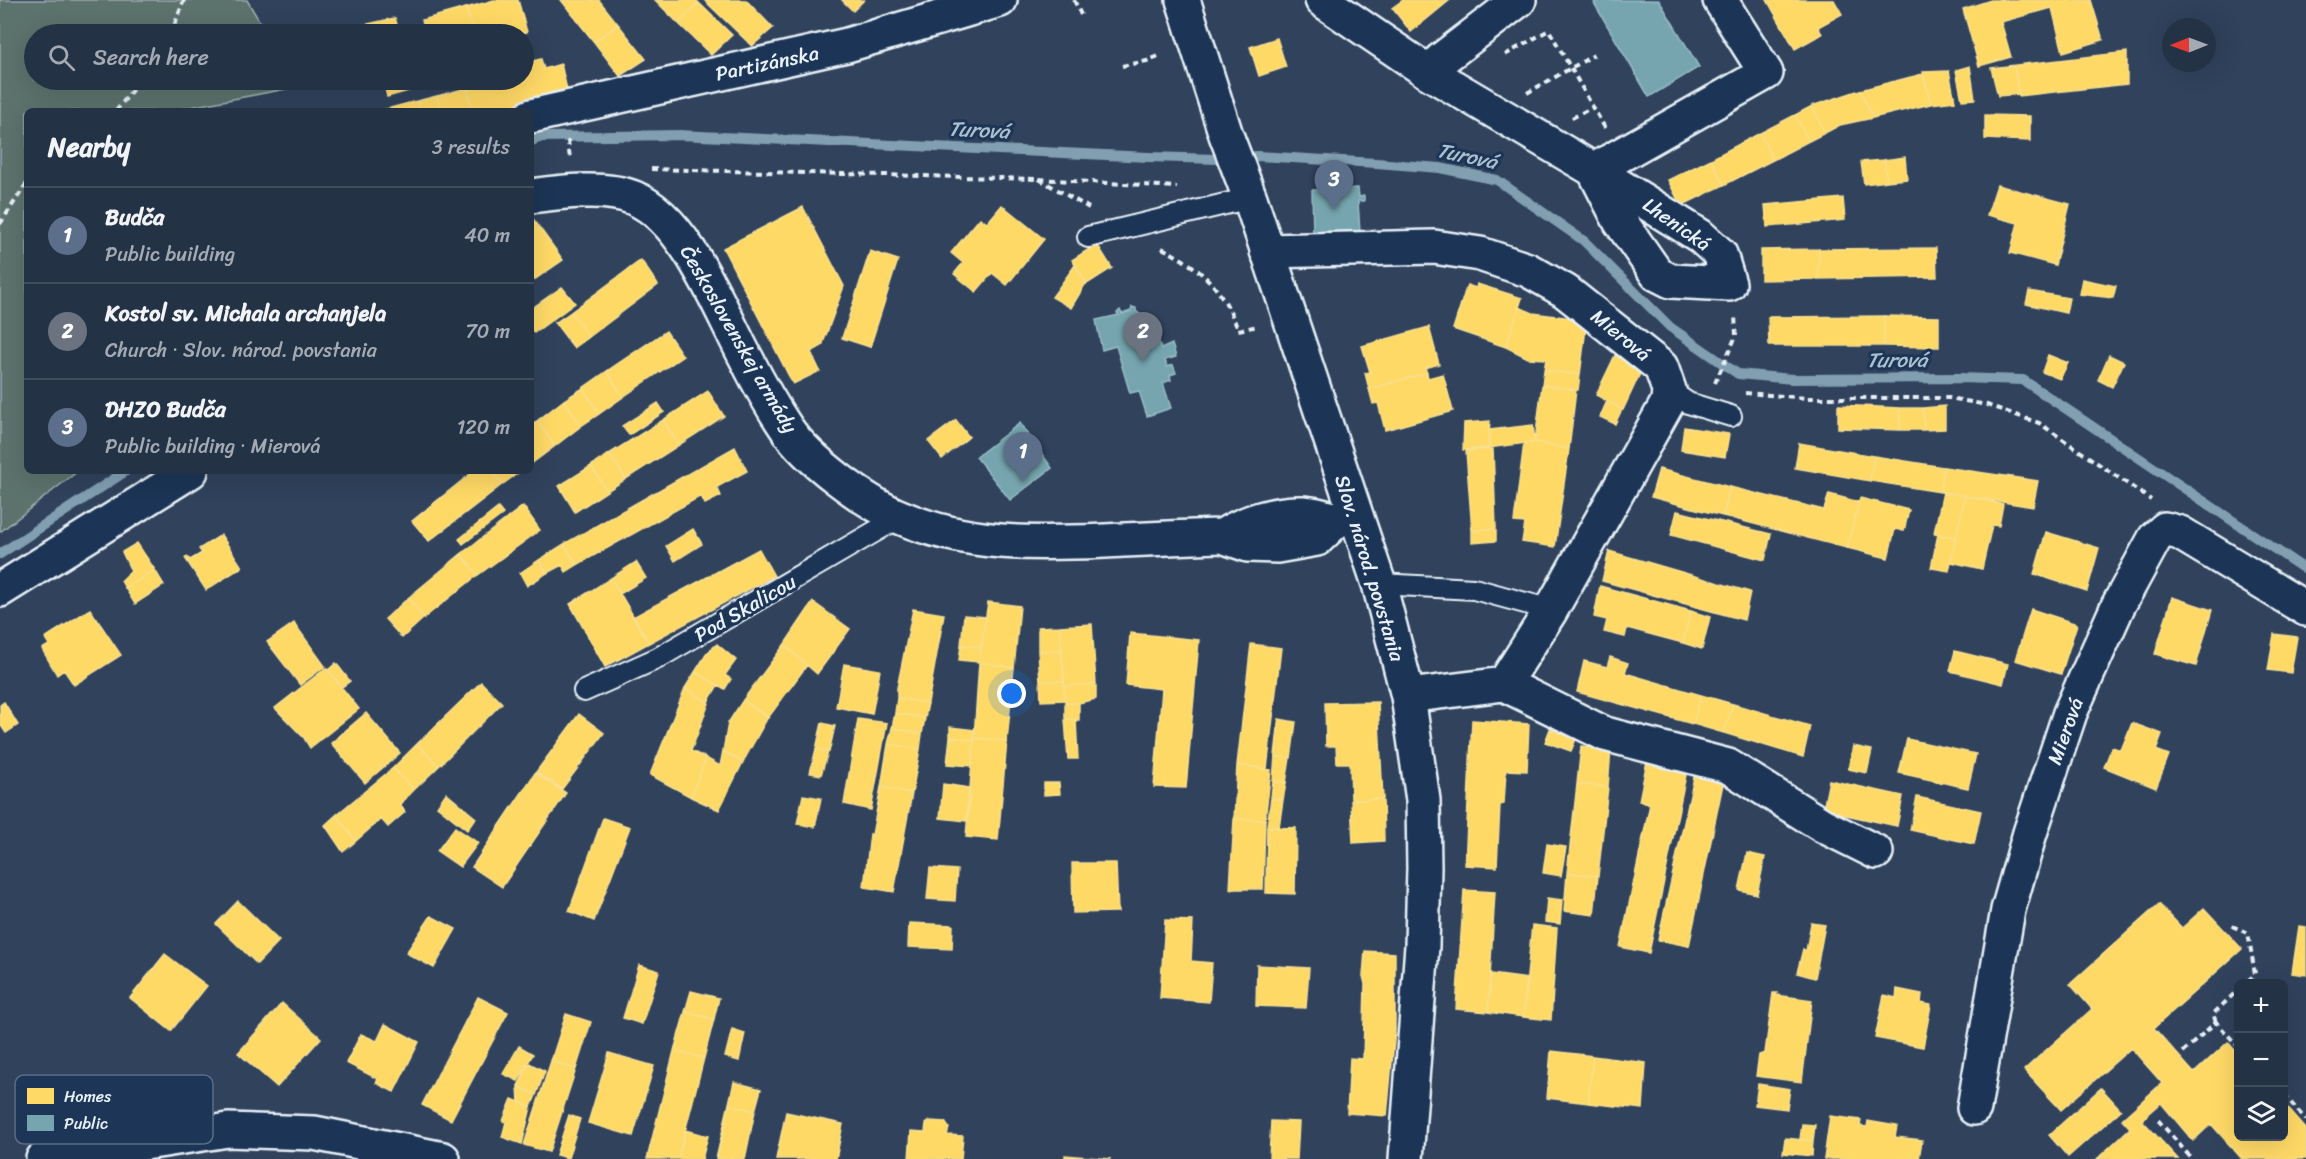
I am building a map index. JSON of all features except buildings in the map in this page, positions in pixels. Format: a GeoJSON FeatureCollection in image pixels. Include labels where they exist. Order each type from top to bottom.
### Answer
{"type":"FeatureCollection","features":[{"type":"Feature","properties":{"kind":"street","name":"Partizánska"},"geometry":{"type":"LineString","coordinates":[[534,115],[847,45],[1000,0]]}},
{"type":"Feature","properties":{"kind":"street","name":"Slov. národ. povstania"},"geometry":{"type":"LineString","coordinates":[[1183,0],[1226,135],[1289,317],[1346,518],[1379,584],[1408,696],[1423,800],[1424,868],[1422,946],[1406,1159]]}},
{"type":"Feature","properties":{"kind":"street"},"geometry":{"type":"LineString","coordinates":[[1322,0],[1428,72],[1607,162],[1766,73],[1720,0]]}},
{"type":"Feature","properties":{"kind":"street"},"geometry":{"type":"LineString","coordinates":[[1428,72],[1442,58],[1519,0]]}},
{"type":"Feature","properties":{"kind":"street","name":"Československej armády"},"geometry":{"type":"LineString","coordinates":[[534,196],[574,190],[604,192],[633,197],[659,213],[683,241],[716,298],[746,359],[788,430],[840,481],[900,517],[956,534],[1002,543],[1222,536],[1248,545],[1283,545],[1317,539],[1346,518]]}},
{"type":"Feature","properties":{"kind":"street","name":"Mierová"},"geometry":{"type":"LineString","coordinates":[[1267,251],[1434,247],[1480,254],[1528,270],[1565,291],[1661,367],[1669,390]]}},
{"type":"Feature","properties":{"kind":"street"},"geometry":{"type":"LineString","coordinates":[[1504,684],[1551,610],[1668,402],[1669,390]]}},
{"type":"Feature","properties":{"kind":"street"},"geometry":{"type":"LineString","coordinates":[[0,590],[186,474]]}},
{"type":"Feature","properties":{"kind":"street"},"geometry":{"type":"LineString","coordinates":[[2165,529],[2180,533],[2306,609]]}},
{"type":"Feature","properties":{"kind":"street","name":"Mierová"},"geometry":{"type":"LineString","coordinates":[[1974,1108],[2008,909],[2030,834],[2070,713],[2118,606],[2155,538],[2165,529]]}},
{"type":"Feature","properties":{"kind":"street"},"geometry":{"type":"LineString","coordinates":[[1408,696],[1504,684],[1605,734],[1728,766],[1822,825],[1876,852]]}},
{"type":"Feature","properties":{"kind":"street"},"geometry":{"type":"LineString","coordinates":[[213,1132],[228,1130],[314,1133],[443,1159]]}},
{"type":"Feature","properties":{"kind":"street"},"geometry":{"type":"LineString","coordinates":[[43,1159],[139,1144]]}},
{"type":"Feature","properties":{"kind":"lane"},"geometry":{"type":"LineString","coordinates":[[1088,237],[1124,228],[1246,188]]}},
{"type":"Feature","properties":{"kind":"lane"},"geometry":{"type":"LineString","coordinates":[[1669,390],[1688,403],[1731,416]]}},
{"type":"Feature","properties":{"kind":"lane","name":"Pod Skalicou"},"geometry":{"type":"LineString","coordinates":[[584,691],[658,658],[900,517]]}},
{"type":"Feature","properties":{"kind":"lane"},"geometry":{"type":"LineString","coordinates":[[1379,584],[1474,589],[1551,610]]}},
{"type":"Feature","properties":{"kind":"path"},"geometry":{"type":"LineString","coordinates":[[175,24],[184,0]]}},
{"type":"Feature","properties":{"kind":"path"},"geometry":{"type":"LineString","coordinates":[[1074,0],[1081,15]]}},
{"type":"Feature","properties":{"kind":"path"},"geometry":{"type":"LineString","coordinates":[[1501,58],[1549,30],[1571,68],[1607,162]]}},
{"type":"Feature","properties":{"kind":"path"},"geometry":{"type":"LineString","coordinates":[[1523,96],[1594,55]]}},
{"type":"Feature","properties":{"kind":"path"},"geometry":{"type":"LineString","coordinates":[[1122,66],[1159,56]]}},
{"type":"Feature","properties":{"kind":"path"},"geometry":{"type":"LineString","coordinates":[[118,108],[132,90]]}},
{"type":"Feature","properties":{"kind":"path"},"geometry":{"type":"LineString","coordinates":[[568,134],[571,169]]}},
{"type":"Feature","properties":{"kind":"path"},"geometry":{"type":"LineString","coordinates":[[650,169],[1038,179],[1185,187]]}},
{"type":"Feature","properties":{"kind":"path"},"geometry":{"type":"LineString","coordinates":[[1038,179],[1124,228],[1181,257],[1219,291],[1230,306],[1238,330],[1289,317]]}},
{"type":"Feature","properties":{"kind":"path"},"geometry":{"type":"LineString","coordinates":[[0,224],[24,188]]}},
{"type":"Feature","properties":{"kind":"path"},"geometry":{"type":"LineString","coordinates":[[1703,408],[1736,336]]}},
{"type":"Feature","properties":{"kind":"path"},"geometry":{"type":"LineString","coordinates":[[1713,387],[1757,395],[1787,397],[1949,398],[2010,412],[2038,423],[2156,503],[2165,529]]}},
{"type":"Feature","properties":{"kind":"path"},"geometry":{"type":"LineString","coordinates":[[2232,926],[2247,933],[2255,974],[2250,979]]}},
{"type":"Feature","properties":{"kind":"path"},"geometry":{"type":"LineString","coordinates":[[2234,994],[2213,1014],[2216,1022],[2234,1042]]}},
{"type":"Feature","properties":{"kind":"path"},"geometry":{"type":"LineString","coordinates":[[2183,1052],[2216,1022]]}},
{"type":"Feature","properties":{"kind":"path"},"geometry":{"type":"LineString","coordinates":[[2288,1100],[2306,1120]]}},
{"type":"Feature","properties":{"kind":"path"},"geometry":{"type":"LineString","coordinates":[[2158,1120],[2192,1159]]}},
{"type":"Feature","properties":{"kind":"green space"},"geometry":{"type":"Polygon","coordinates":[[[0,0],[247,0],[261,24],[24,24],[24,90],[281,90],[185,108],[24,108],[24,474],[74,474],[0,532],[0,0]]]}},
{"type":"Feature","properties":{"kind":"waterway","name":"Turová"},"geometry":{"type":"LineString","coordinates":[[534,140],[542,137],[679,135],[1149,157],[1217,159],[1257,156],[1440,168],[1497,180],[1584,241],[1670,327],[1738,374],[1792,379],[2023,380],[2306,570]]}},
{"type":"Feature","properties":{"kind":"waterway","name":"Turová"},"geometry":{"type":"LineString","coordinates":[[0,554],[121,474]]}},
{"type":"Feature","properties":{"kind":"place","name":"DHZO Budča"},"geometry":{"type":"Point","coordinates":[1334,210]}},
{"type":"Feature","properties":{"kind":"place","name":"Kostol sv. Michala archanjela"},"geometry":{"type":"Point","coordinates":[1143,362]}},
{"type":"Feature","properties":{"kind":"place","name":"Budča"},"geometry":{"type":"Point","coordinates":[1023,482]}}]}
